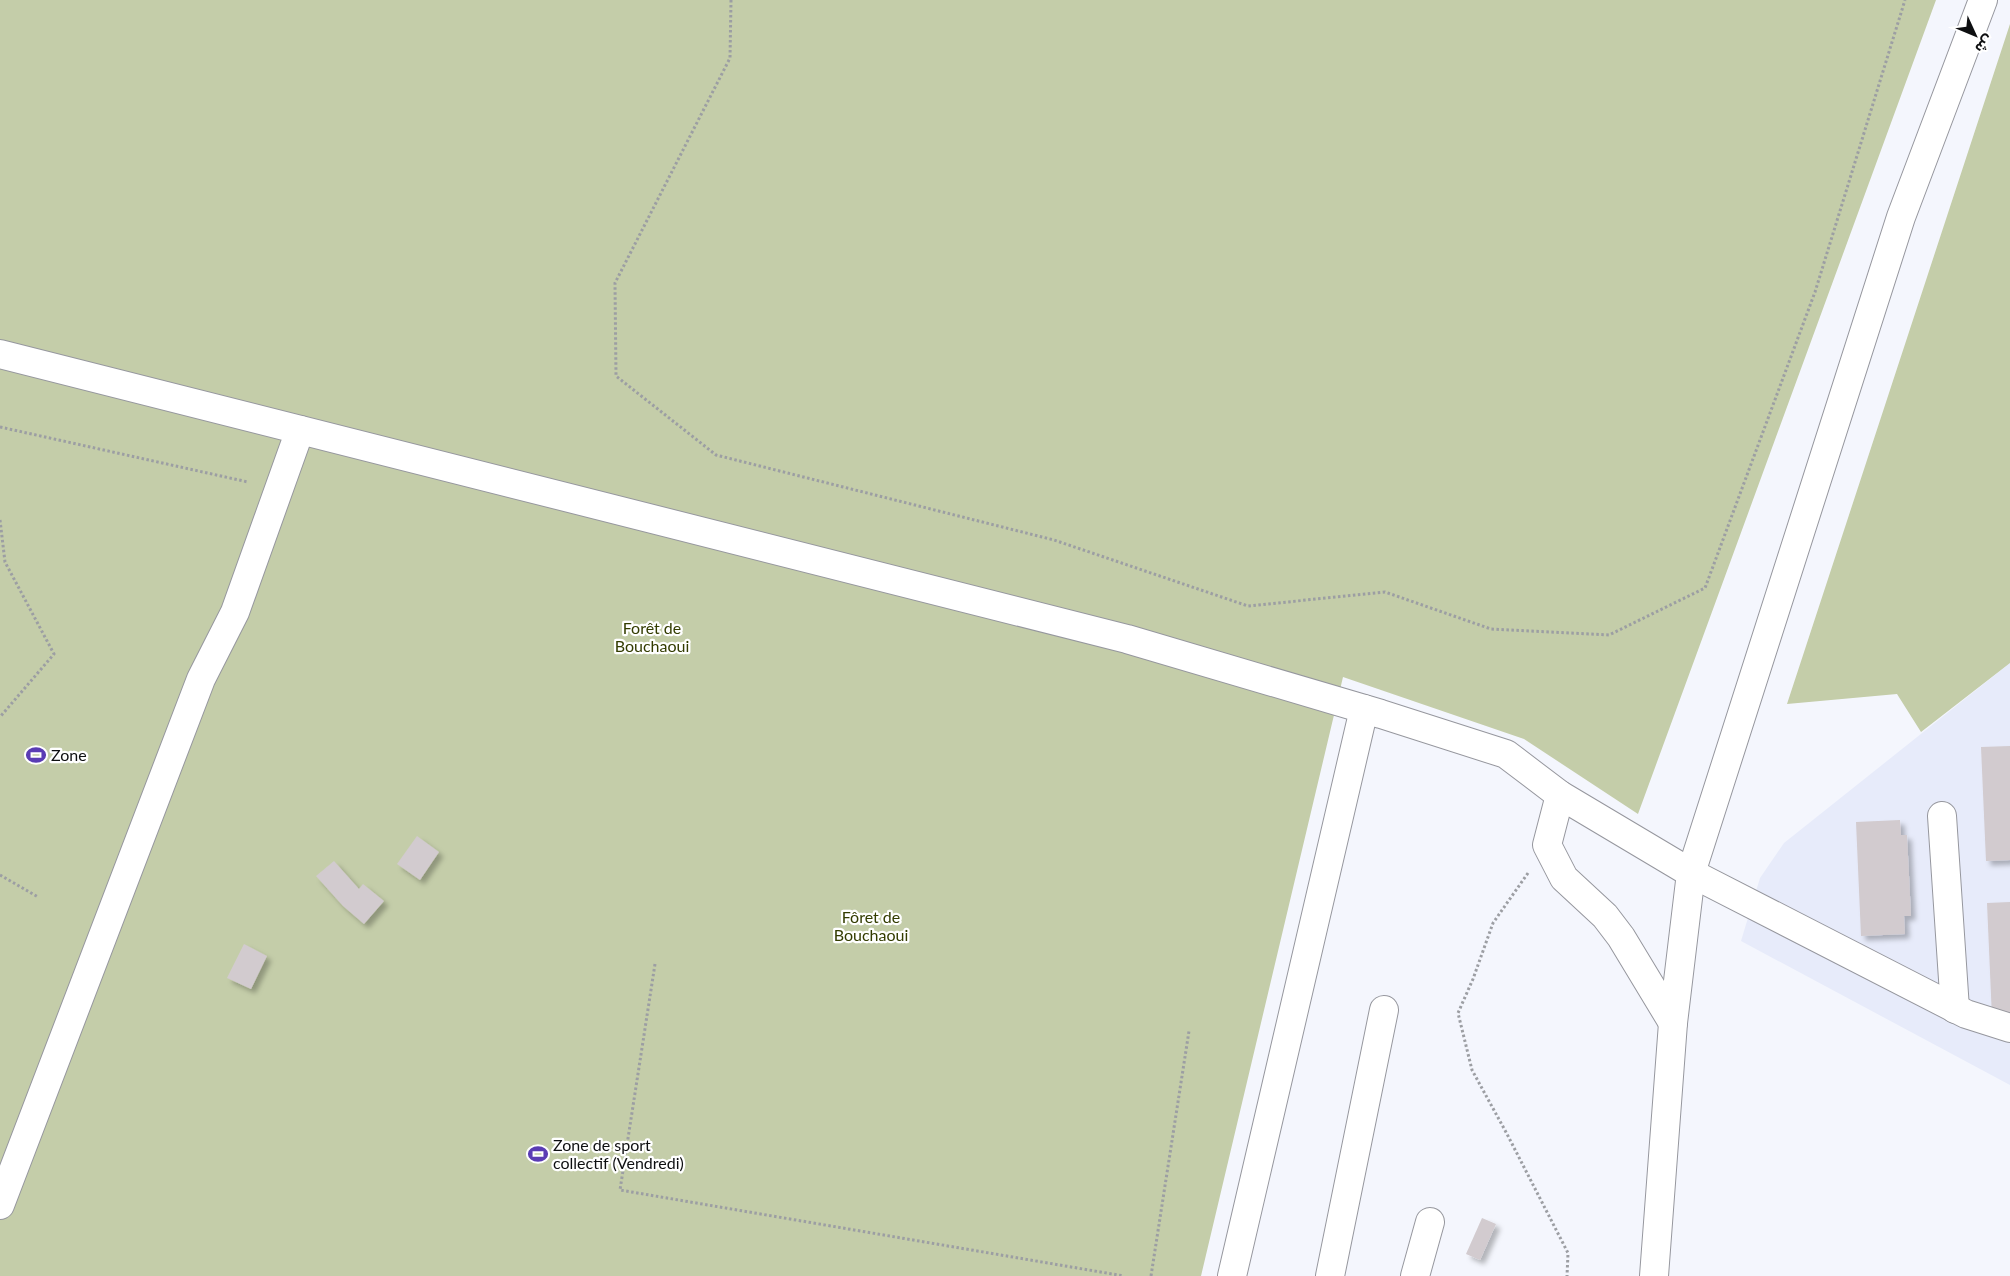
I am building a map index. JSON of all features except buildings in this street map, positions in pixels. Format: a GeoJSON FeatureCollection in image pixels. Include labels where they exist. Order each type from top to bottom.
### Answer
{"type":"FeatureCollection","features":[{"type":"Feature","properties":{"kind":"street"},"geometry":{"type":"LineString","coordinates":[[1654,1276],[1673,1023],[1691,873],[1901,217],[1983,0]]}},
{"type":"Feature","properties":{"kind":"street"},"geometry":{"type":"LineString","coordinates":[[0,354],[1127,639],[1364,709],[1506,754],[1560,795],[1691,873],[1966,1014],[2010,1028]]}},
{"type":"Feature","properties":{"kind":"street"},"geometry":{"type":"LineString","coordinates":[[0,1205],[201,679],[235,612],[300,430]]}},
{"type":"Feature","properties":{"kind":"street"},"geometry":{"type":"LineString","coordinates":[[1232,1276],[1364,709]]}},
{"type":"Feature","properties":{"kind":"street"},"geometry":{"type":"LineString","coordinates":[[1560,795],[1546,845],[1564,878],[1605,916],[1621,937],[1673,1023]]}},
{"type":"Feature","properties":{"kind":"street"},"geometry":{"type":"LineString","coordinates":[[1942,816],[1955,1008]]}},
{"type":"Feature","properties":{"kind":"street"},"geometry":{"type":"LineString","coordinates":[[1330,1276],[1384,1010]]}},
{"type":"Feature","properties":{"kind":"street"},"geometry":{"type":"LineString","coordinates":[[1415,1276],[1430,1222]]}},
{"type":"Feature","properties":{"kind":"path"},"geometry":{"type":"LineString","coordinates":[[730,0],[730,58],[615,283],[616,376],[716,455],[1054,540],[1248,606],[1385,592],[1491,629],[1609,636],[1705,588],[1816,292],[1905,0]]}},
{"type":"Feature","properties":{"kind":"path"},"geometry":{"type":"LineString","coordinates":[[0,427],[279,488]]}},
{"type":"Feature","properties":{"kind":"path"},"geometry":{"type":"LineString","coordinates":[[0,520],[5,562],[54,654],[0,717]]}},
{"type":"Feature","properties":{"kind":"path"},"geometry":{"type":"LineString","coordinates":[[1546,845],[1493,923],[1473,979],[1458,1013],[1472,1070],[1568,1253],[1567,1276]]}},
{"type":"Feature","properties":{"kind":"path"},"geometry":{"type":"LineString","coordinates":[[0,875],[38,897]]}},
{"type":"Feature","properties":{"kind":"path"},"geometry":{"type":"LineString","coordinates":[[654,964],[620,1190],[1124,1276]]}},
{"type":"Feature","properties":{"kind":"path"},"geometry":{"type":"LineString","coordinates":[[1151,1276],[1189,1031]]}},
{"type":"Feature","properties":{"kind":"shaded area"},"geometry":{"type":"Polygon","coordinates":[[[2010,663],[2010,1085],[1741,941],[1760,878],[1784,843],[2010,663]]]}},
{"type":"Feature","properties":{"kind":"green space","name":"Forêt de Bouchaoui"},"geometry":{"type":"Polygon","coordinates":[[[0,0],[1936,0],[1638,814],[1524,739],[1343,677],[1201,1276],[0,1276],[0,0]]]}},
{"type":"Feature","properties":{"kind":"green space"},"geometry":{"type":"Polygon","coordinates":[[[2010,24],[2010,663],[1921,732],[1897,694],[1787,704],[2010,24]]]}},
{"type":"Feature","properties":{"kind":"place","name":"Zone"},"geometry":{"type":"Point","coordinates":[36,755]}},
{"type":"Feature","properties":{"kind":"place","name":"Zone de sport collectif (Vendredi)"},"geometry":{"type":"Point","coordinates":[538,1154]}},
{"type":"Feature","properties":{"kind":"park label","name":"Fôret de Bouchaoui"},"geometry":{"type":"Point","coordinates":[871,926]}}]}
